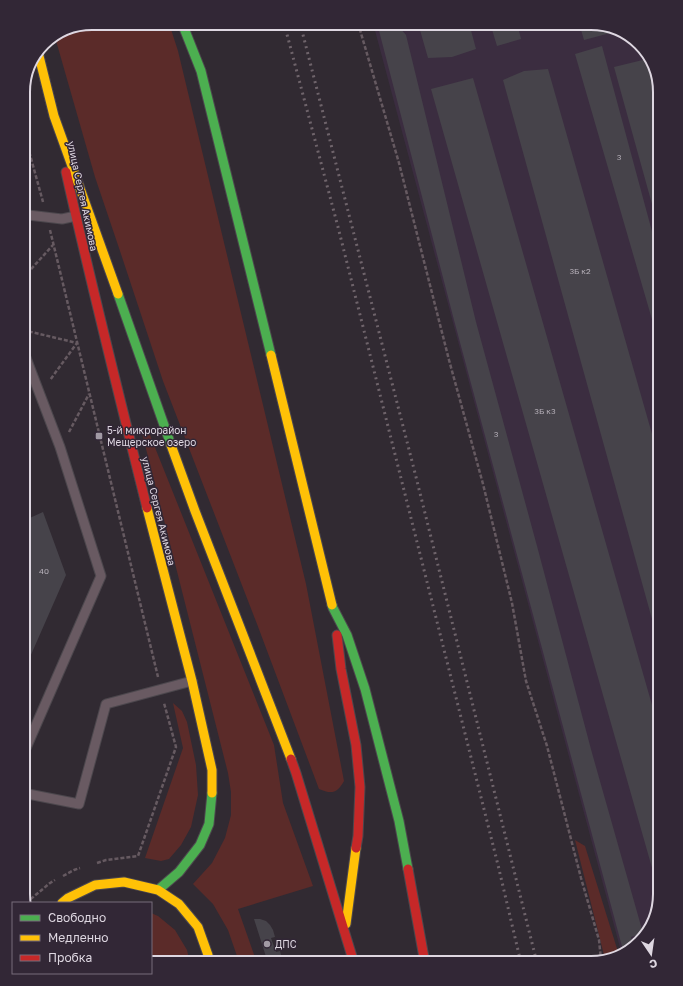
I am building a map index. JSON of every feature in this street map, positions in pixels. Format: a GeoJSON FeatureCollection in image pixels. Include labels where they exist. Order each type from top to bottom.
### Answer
{"type":"FeatureCollection","features":[{"type":"Feature","properties":{"kind":"main road"},"geometry":{"type":"LineString","coordinates":[[185,30],[201,71]]}},
{"type":"Feature","properties":{"kind":"main road"},"geometry":{"type":"LineString","coordinates":[[193,30],[201,71],[220,151],[333,608],[341,669],[356,745],[360,786],[358,836],[345,932]]}},
{"type":"Feature","properties":{"kind":"main road","name":"улица Сергея Акимова"},"geometry":{"type":"LineString","coordinates":[[40,59],[88,269],[126,425],[192,681],[212,770],[212,800],[209,824],[200,845],[180,872],[158,890]]}},
{"type":"Feature","properties":{"kind":"main road"},"geometry":{"type":"LineString","coordinates":[[54,116],[194,511],[296,772],[352,956]]}},
{"type":"Feature","properties":{"kind":"main road"},"geometry":{"type":"LineString","coordinates":[[333,608],[347,635],[365,689],[398,821],[424,956]]}},
{"type":"Feature","properties":{"kind":"main road"},"geometry":{"type":"LineString","coordinates":[[63,902],[68,898],[95,885],[124,882],[158,890],[179,904],[198,927],[208,956]]}},
{"type":"Feature","properties":{"kind":"lane"},"geometry":{"type":"LineString","coordinates":[[30,215],[62,219],[76,216]]}},
{"type":"Feature","properties":{"kind":"lane"},"geometry":{"type":"LineString","coordinates":[[30,368],[60,447],[102,576],[30,739]]}},
{"type":"Feature","properties":{"kind":"lane"},"geometry":{"type":"LineString","coordinates":[[30,794],[79,804],[106,704],[192,681]]}},
{"type":"Feature","properties":{"kind":"path"},"geometry":{"type":"LineString","coordinates":[[360,30],[399,163],[449,360],[483,484],[512,604],[526,681],[547,746],[581,878],[599,940],[600,955]]}},
{"type":"Feature","properties":{"kind":"path"},"geometry":{"type":"LineString","coordinates":[[30,270],[54,244]]}},
{"type":"Feature","properties":{"kind":"path"},"geometry":{"type":"LineString","coordinates":[[30,332],[77,343],[40,393]]}},
{"type":"Feature","properties":{"kind":"path"},"geometry":{"type":"LineString","coordinates":[[60,447],[89,394]]}},
{"type":"Feature","properties":{"kind":"shaded area"},"geometry":{"type":"Polygon","coordinates":[[[92,30],[171,30],[178,51],[306,584],[344,781],[336,791],[327,792],[319,789],[163,381],[95,177],[56,41],[72,33],[92,30]]]}},
{"type":"Feature","properties":{"kind":"shaded area"},"geometry":{"type":"Polygon","coordinates":[[[375,30],[603,31],[618,36],[632,45],[645,61],[651,76],[653,92],[653,894],[651,910],[645,925],[638,934],[631,934],[631,941],[620,949],[375,30]]]}},
{"type":"Feature","properties":{"kind":"shaded area"},"geometry":{"type":"Polygon","coordinates":[[[141,429],[148,430],[274,745],[283,803],[313,886],[238,909],[255,956],[237,956],[228,930],[213,904],[193,884],[212,863],[225,838],[231,815],[231,792],[228,773],[141,429]]]}},
{"type":"Feature","properties":{"kind":"shaded area"},"geometry":{"type":"Polygon","coordinates":[[[173,703],[182,711],[187,722],[196,765],[198,795],[191,827],[181,845],[169,859],[161,861],[145,858],[183,748],[173,703]]]}},
{"type":"Feature","properties":{"kind":"shaded area"},"geometry":{"type":"Polygon","coordinates":[[[575,840],[585,846],[617,950],[604,954],[575,840]]]}},
{"type":"Feature","properties":{"kind":"shaded area"},"geometry":{"type":"Polygon","coordinates":[[[152,913],[158,916],[175,930],[187,950],[188,956],[152,956],[152,913]]]}},
{"type":"Feature","properties":{"kind":"building"},"geometry":{"type":"Polygon","coordinates":[[[379,30],[402,30],[406,35],[476,322],[592,753],[642,929],[638,934],[631,934],[631,941],[622,948],[454,320],[379,30]]]}},
{"type":"Feature","properties":{"kind":"building"},"geometry":{"type":"Polygon","coordinates":[[[420,30],[471,30],[476,49],[452,57],[428,58],[420,30]]]}},
{"type":"Feature","properties":{"kind":"building"},"geometry":{"type":"Polygon","coordinates":[[[492,30],[519,30],[521,39],[497,46],[492,30]]]}},
{"type":"Feature","properties":{"kind":"building"},"geometry":{"type":"Polygon","coordinates":[[[581,30],[595,30],[611,33],[584,40],[581,30]]]}},
{"type":"Feature","properties":{"kind":"building"},"geometry":{"type":"Polygon","coordinates":[[[602,46],[653,235],[653,323],[575,54],[602,46]]]}},
{"type":"Feature","properties":{"kind":"building"},"geometry":{"type":"Polygon","coordinates":[[[644,60],[651,76],[653,92],[653,208],[614,67],[644,60]]]}},
{"type":"Feature","properties":{"kind":"building"},"geometry":{"type":"Polygon","coordinates":[[[548,69],[653,437],[653,623],[503,80],[524,71],[548,69]]]}},
{"type":"Feature","properties":{"kind":"building"},"geometry":{"type":"Polygon","coordinates":[[[473,78],[653,708],[653,871],[431,89],[473,78]]]}},
{"type":"Feature","properties":{"kind":"building"},"geometry":{"type":"Polygon","coordinates":[[[43,512],[66,575],[30,657],[30,518],[43,512]]]}},
{"type":"Feature","properties":{"kind":"building","name":"ДПС"},"geometry":{"type":"Polygon","coordinates":[[[254,919],[266,921],[270,925],[275,937],[271,938],[276,952],[280,951],[281,956],[266,956],[254,919]]]}},
{"type":"Feature","properties":{"kind":"railway"},"geometry":{"type":"LineString","coordinates":[[286,30],[338,227],[498,865],[519,956]]}},
{"type":"Feature","properties":{"kind":"railway"},"geometry":{"type":"LineString","coordinates":[[302,30],[415,473],[535,956]]}},
{"type":"Feature","properties":{"kind":"traffic: fast"},"geometry":{"type":"LineString","coordinates":[[185,30],[201,71],[271,355]]}},
{"type":"Feature","properties":{"kind":"traffic: fast"},"geometry":{"type":"LineString","coordinates":[[118,294],[171,445]]}},
{"type":"Feature","properties":{"kind":"traffic: fast"},"geometry":{"type":"LineString","coordinates":[[332,605],[347,635],[365,689],[399,821],[408,869]]}},
{"type":"Feature","properties":{"kind":"traffic: fast"},"geometry":{"type":"LineString","coordinates":[[158,890],[179,872],[200,845],[209,824],[212,793]]}},
{"type":"Feature","properties":{"kind":"traffic: slow"},"geometry":{"type":"LineString","coordinates":[[40,59],[54,116],[118,294]]}},
{"type":"Feature","properties":{"kind":"traffic: slow"},"geometry":{"type":"LineString","coordinates":[[271,355],[332,605]]}},
{"type":"Feature","properties":{"kind":"traffic: slow"},"geometry":{"type":"LineString","coordinates":[[171,445],[291,759]]}},
{"type":"Feature","properties":{"kind":"traffic: slow"},"geometry":{"type":"LineString","coordinates":[[147,508],[192,681],[212,770],[212,793]]}},
{"type":"Feature","properties":{"kind":"traffic: slow"},"geometry":{"type":"LineString","coordinates":[[346,924],[356,848]]}},
{"type":"Feature","properties":{"kind":"traffic: slow"},"geometry":{"type":"LineString","coordinates":[[63,902],[68,898],[95,885],[124,882],[158,890],[179,904],[198,927],[208,956]]}},
{"type":"Feature","properties":{"kind":"traffic: jam"},"geometry":{"type":"LineString","coordinates":[[66,172],[95,298],[147,508]]}},
{"type":"Feature","properties":{"kind":"traffic: jam"},"geometry":{"type":"LineString","coordinates":[[337,635],[341,669],[356,745],[360,787],[358,836],[356,848]]}},
{"type":"Feature","properties":{"kind":"traffic: jam"},"geometry":{"type":"LineString","coordinates":[[291,759],[352,956]]}},
{"type":"Feature","properties":{"kind":"traffic: jam"},"geometry":{"type":"LineString","coordinates":[[408,869],[424,956]]}},
{"type":"Feature","properties":{"kind":"place","name":"5-й микрорайон Мещерское озеро"},"geometry":{"type":"Point","coordinates":[99,436]}},
{"type":"Feature","properties":{"kind":"place","name":"ДПС"},"geometry":{"type":"Point","coordinates":[267,944]}}]}
